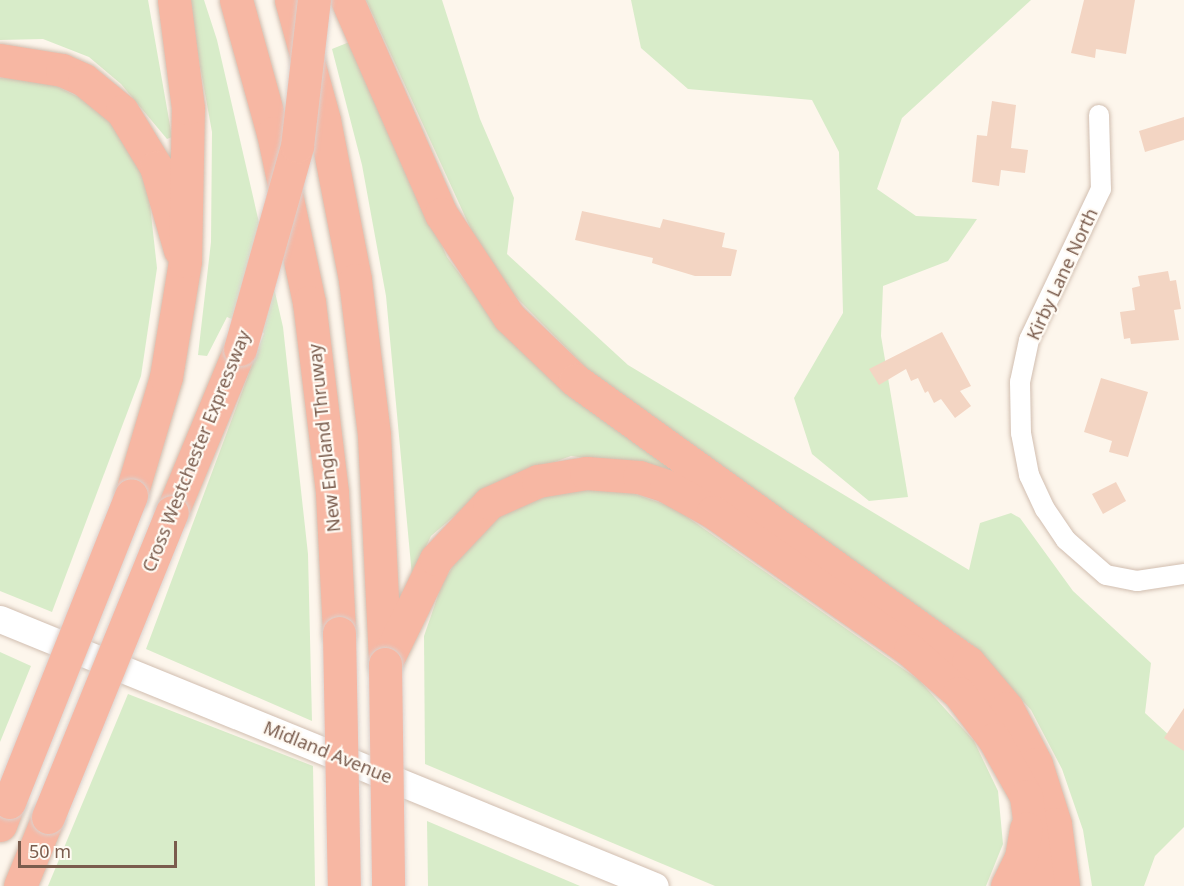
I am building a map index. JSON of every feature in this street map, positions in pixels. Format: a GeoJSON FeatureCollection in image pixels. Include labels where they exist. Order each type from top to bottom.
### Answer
{"type":"FeatureCollection","features":[{"type":"Feature","properties":{"kind":"highway"},"geometry":{"type":"LineString","coordinates":[[5,813],[131,495],[166,376],[185,261],[188,108],[174,0]]}},
{"type":"Feature","properties":{"kind":"highway","name":"New England Thruway"},"geometry":{"type":"LineString","coordinates":[[236,0],[273,134],[309,302],[331,482],[339,633],[344,886]]}},
{"type":"Feature","properties":{"kind":"highway"},"geometry":{"type":"LineString","coordinates":[[291,0],[324,120],[356,280],[374,435],[385,664],[388,886]]}},
{"type":"Feature","properties":{"kind":"highway","name":"Cross Westchester Expressway"},"geometry":{"type":"LineString","coordinates":[[20,886],[240,349],[293,165],[310,66],[314,0]]}},
{"type":"Feature","properties":{"kind":"highway"},"geometry":{"type":"LineString","coordinates":[[347,0],[441,214],[509,317],[574,380],[968,662],[1007,708],[1037,795],[1063,886]]}},
{"type":"Feature","properties":{"kind":"highway"},"geometry":{"type":"LineString","coordinates":[[0,60],[62,70],[105,94],[122,111],[156,167],[169,225],[185,261]]}},
{"type":"Feature","properties":{"kind":"highway"},"geometry":{"type":"LineString","coordinates":[[385,664],[436,559],[489,503],[563,476],[639,477],[713,512],[936,671],[978,715],[1037,795],[1072,858],[1074,886]]}},
{"type":"Feature","properties":{"kind":"highway"},"geometry":{"type":"LineString","coordinates":[[1007,886],[1021,857],[1037,795]]}},
{"type":"Feature","properties":{"kind":"highway"},"geometry":{"type":"LineString","coordinates":[[1037,795],[1038,886]]}},
{"type":"Feature","properties":{"kind":"street","name":"Kirby Lane North"},"geometry":{"type":"LineString","coordinates":[[1099,115],[1101,189],[1029,340],[1020,382],[1020,433],[1029,475],[1045,509],[1066,540],[1106,575],[1137,581],[1184,574]]}},
{"type":"Feature","properties":{"kind":"street","name":"Midland Avenue"},"geometry":{"type":"LineString","coordinates":[[0,620],[655,886]]}},
{"type":"Feature","properties":{"kind":"green space"},"geometry":{"type":"Polygon","coordinates":[[[0,0],[148,0],[172,137],[167,139],[121,84],[89,57],[43,39],[0,40],[0,0]]]}},
{"type":"Feature","properties":{"kind":"green space"},"geometry":{"type":"Polygon","coordinates":[[[188,0],[204,0],[217,40],[283,327],[308,554],[312,721],[146,649],[264,333],[227,317],[207,356],[198,355],[211,242],[212,132],[188,0]]]}},
{"type":"Feature","properties":{"kind":"green space"},"geometry":{"type":"Polygon","coordinates":[[[366,0],[442,0],[480,119],[514,198],[507,254],[628,365],[969,570],[980,523],[1011,513],[1020,518],[1073,591],[1151,663],[1145,713],[1184,749],[1184,827],[1155,856],[1144,886],[1092,886],[1083,830],[1062,769],[1031,710],[975,647],[591,373],[514,295],[474,236],[366,0]]]}},
{"type":"Feature","properties":{"kind":"green space"},"geometry":{"type":"Polygon","coordinates":[[[631,0],[1031,0],[902,118],[877,189],[916,216],[977,219],[948,261],[883,286],[881,336],[908,497],[869,501],[812,454],[794,398],[843,313],[839,152],[812,100],[688,89],[641,48],[631,0]]]}},
{"type":"Feature","properties":{"kind":"green space"},"geometry":{"type":"Polygon","coordinates":[[[352,41],[447,257],[495,321],[700,490],[645,466],[571,456],[489,486],[431,536],[412,576],[386,296],[362,165],[332,49],[352,41]]]}},
{"type":"Feature","properties":{"kind":"green space"},"geometry":{"type":"Polygon","coordinates":[[[0,78],[44,80],[93,104],[129,135],[148,187],[157,268],[141,376],[52,612],[0,591],[0,78]]]}},
{"type":"Feature","properties":{"kind":"green space"},"geometry":{"type":"Polygon","coordinates":[[[612,486],[673,507],[919,680],[974,741],[998,791],[1003,844],[986,886],[715,886],[425,764],[424,636],[442,584],[467,543],[503,511],[548,494],[612,486]]]}},
{"type":"Feature","properties":{"kind":"green space"},"geometry":{"type":"Polygon","coordinates":[[[0,652],[31,666],[0,742],[0,652]]]}},
{"type":"Feature","properties":{"kind":"green space"},"geometry":{"type":"Polygon","coordinates":[[[128,694],[313,766],[315,886],[48,886],[128,694]]]}},
{"type":"Feature","properties":{"kind":"green space"},"geometry":{"type":"Polygon","coordinates":[[[427,821],[580,886],[428,886],[427,821]]]}},
{"type":"Feature","properties":{"kind":"building"},"geometry":{"type":"Polygon","coordinates":[[[1084,0],[1135,0],[1126,54],[1096,49],[1095,58],[1071,53],[1084,0]]]}},
{"type":"Feature","properties":{"kind":"building"},"geometry":{"type":"Polygon","coordinates":[[[992,101],[1016,105],[1011,148],[1028,150],[1025,173],[1001,170],[999,186],[972,182],[977,135],[987,136],[992,101]]]}},
{"type":"Feature","properties":{"kind":"building"},"geometry":{"type":"Polygon","coordinates":[[[1184,117],[1184,140],[1145,152],[1139,131],[1184,117]]]}},
{"type":"Feature","properties":{"kind":"building"},"geometry":{"type":"Polygon","coordinates":[[[582,211],[660,228],[663,219],[725,233],[722,247],[737,250],[731,276],[695,276],[652,263],[653,258],[575,240],[582,211]]]}},
{"type":"Feature","properties":{"kind":"building"},"geometry":{"type":"Polygon","coordinates":[[[1168,271],[1170,281],[1176,280],[1181,309],[1174,310],[1179,340],[1131,344],[1130,338],[1124,339],[1120,312],[1135,310],[1132,288],[1140,286],[1138,276],[1168,271]]]}},
{"type":"Feature","properties":{"kind":"building"},"geometry":{"type":"Polygon","coordinates":[[[942,332],[971,386],[960,391],[971,406],[955,418],[941,399],[934,403],[928,391],[925,393],[918,378],[911,381],[906,369],[879,385],[869,369],[942,332]]]}},
{"type":"Feature","properties":{"kind":"building"},"geometry":{"type":"Polygon","coordinates":[[[1101,378],[1148,392],[1128,457],[1109,452],[1112,441],[1084,432],[1101,378]]]}},
{"type":"Feature","properties":{"kind":"building"},"geometry":{"type":"Polygon","coordinates":[[[1116,482],[1126,501],[1103,514],[1092,494],[1116,482]]]}},
{"type":"Feature","properties":{"kind":"building"},"geometry":{"type":"Polygon","coordinates":[[[1184,708],[1184,751],[1164,738],[1184,708]]]}}]}
